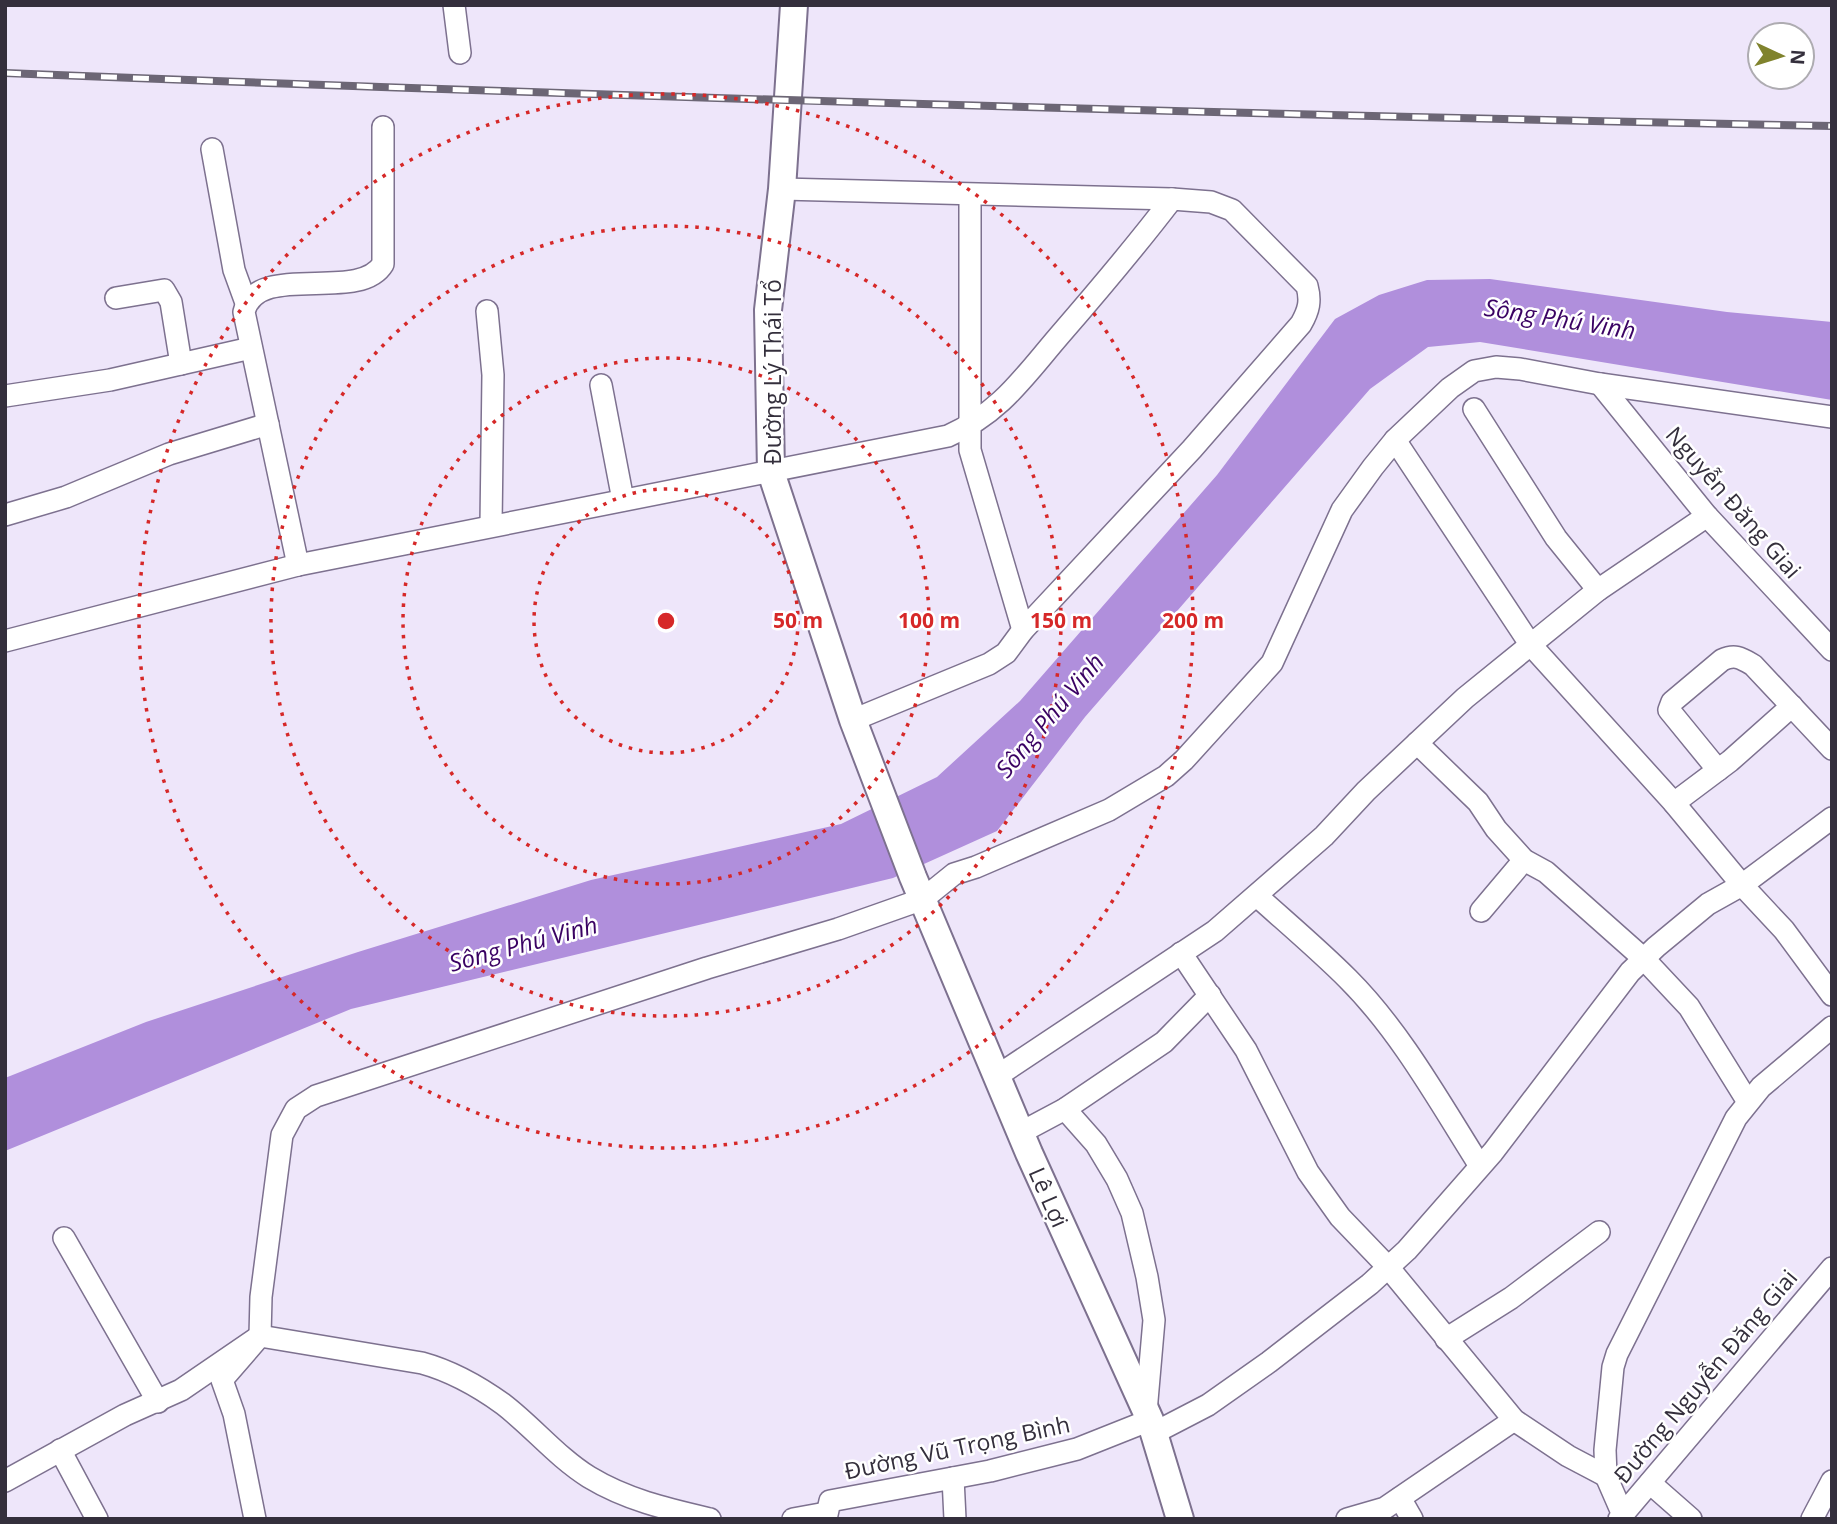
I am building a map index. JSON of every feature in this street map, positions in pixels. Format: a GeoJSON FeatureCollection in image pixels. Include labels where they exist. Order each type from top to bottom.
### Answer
{"type":"FeatureCollection","features":[{"type":"Feature","properties":{"kind":"main road","name":"Đường Lý Thái Tổ"},"geometry":{"type":"LineString","coordinates":[[794,5],[782,189],[768,310],[771,472],[853,720],[918,888]]}},
{"type":"Feature","properties":{"kind":"main road","name":"Lê Lợi"},"geometry":{"type":"LineString","coordinates":[[918,888],[1020,1133],[1150,1422],[1180,1519]]}},
{"type":"Feature","properties":{"kind":"street"},"geometry":{"type":"LineString","coordinates":[[454,5],[460,53]]}},
{"type":"Feature","properties":{"kind":"street"},"geometry":{"type":"LineString","coordinates":[[246,303],[257,292],[283,286],[358,280],[378,273],[383,264],[383,127]]}},
{"type":"Feature","properties":{"kind":"street"},"geometry":{"type":"LineString","coordinates":[[212,149],[234,270],[246,303],[244,319],[299,565]]}},
{"type":"Feature","properties":{"kind":"street"},"geometry":{"type":"LineString","coordinates":[[782,189],[1211,202],[1232,210],[1307,286],[1311,300],[1301,324],[1192,449],[1023,630],[1006,653],[989,664],[853,720]]}},
{"type":"Feature","properties":{"kind":"street"},"geometry":{"type":"LineString","coordinates":[[970,195],[969,426],[974,467],[1023,630]]}},
{"type":"Feature","properties":{"kind":"street"},"geometry":{"type":"LineString","coordinates":[[5,641],[299,565],[491,525],[933,440],[969,426],[999,405],[1122,264],[1172,199]]}},
{"type":"Feature","properties":{"kind":"street"},"geometry":{"type":"LineString","coordinates":[[116,298],[164,290],[170,302],[181,364]]}},
{"type":"Feature","properties":{"kind":"street"},"geometry":{"type":"LineString","coordinates":[[487,311],[493,375],[491,525]]}},
{"type":"Feature","properties":{"kind":"street"},"geometry":{"type":"LineString","coordinates":[[5,396],[65,388],[251,348]]}},
{"type":"Feature","properties":{"kind":"street"},"geometry":{"type":"LineString","coordinates":[[254,1519],[234,1414],[222,1380],[260,1336],[261,1297],[282,1135],[296,1109],[316,1096],[707,968],[838,929],[918,888],[976,867],[1109,810],[1166,776],[1184,760],[1272,663],[1342,510],[1395,440],[1450,388],[1474,371],[1496,367],[1520,369],[1600,384],[1832,417]]}},
{"type":"Feature","properties":{"kind":"street","name":"Nguyễn Đăng Giai"},"geometry":{"type":"LineString","coordinates":[[1600,384],[1707,516],[1832,650]]}},
{"type":"Feature","properties":{"kind":"street"},"geometry":{"type":"LineString","coordinates":[[601,385],[622,500]]}},
{"type":"Feature","properties":{"kind":"street"},"geometry":{"type":"LineString","coordinates":[[1474,409],[1556,538],[1598,590]]}},
{"type":"Feature","properties":{"kind":"street"},"geometry":{"type":"LineString","coordinates":[[5,514],[66,497],[170,454],[268,424]]}},
{"type":"Feature","properties":{"kind":"street"},"geometry":{"type":"LineString","coordinates":[[1395,440],[1530,644],[1674,803],[1742,885],[1799,947],[1832,995]]}},
{"type":"Feature","properties":{"kind":"street"},"geometry":{"type":"LineString","coordinates":[[997,1076],[1214,931],[1324,836],[1366,791],[1465,698],[1598,590],[1707,516]]}},
{"type":"Feature","properties":{"kind":"street"},"geometry":{"type":"LineString","coordinates":[[1718,770],[1669,710],[1672,702],[1722,660],[1738,656],[1753,665],[1832,749]]}},
{"type":"Feature","properties":{"kind":"street"},"geometry":{"type":"LineString","coordinates":[[1674,803],[1718,770],[1792,706]]}},
{"type":"Feature","properties":{"kind":"street"},"geometry":{"type":"LineString","coordinates":[[1417,743],[1478,802],[1496,829],[1524,860],[1546,872],[1644,959],[1689,1007],[1748,1101]]}},
{"type":"Feature","properties":{"kind":"street","name":"Đường Vũ Trọng Bình"},"geometry":{"type":"LineString","coordinates":[[826,1516],[830,1501],[953,1478],[1077,1449],[1150,1422],[1208,1405],[1236,1386],[1370,1284],[1407,1250],[1480,1166],[1630,972],[1708,904],[1742,885],[1832,818]]}},
{"type":"Feature","properties":{"kind":"street"},"geometry":{"type":"LineString","coordinates":[[1481,911],[1524,860]]}},
{"type":"Feature","properties":{"kind":"street"},"geometry":{"type":"LineString","coordinates":[[1257,896],[1349,980],[1387,1026],[1480,1166]]}},
{"type":"Feature","properties":{"kind":"street"},"geometry":{"type":"LineString","coordinates":[[1181,953],[1246,1050],[1308,1172],[1340,1217],[1388,1267],[1514,1420],[1568,1456],[1606,1476]]}},
{"type":"Feature","properties":{"kind":"street"},"geometry":{"type":"LineString","coordinates":[[1020,1133],[1065,1109],[1164,1042],[1210,995]]}},
{"type":"Feature","properties":{"kind":"street"},"geometry":{"type":"LineString","coordinates":[[1621,1517],[1606,1476],[1605,1432],[1617,1354],[1736,1118],[1761,1087],[1831,1029]]}},
{"type":"Feature","properties":{"kind":"street"},"geometry":{"type":"LineString","coordinates":[[1065,1109],[1096,1144],[1117,1179],[1132,1213],[1154,1320],[1150,1422]]}},
{"type":"Feature","properties":{"kind":"street"},"geometry":{"type":"LineString","coordinates":[[1446,1339],[1511,1298],[1600,1232]]}},
{"type":"Feature","properties":{"kind":"street"},"geometry":{"type":"LineString","coordinates":[[64,1238],[158,1402]]}},
{"type":"Feature","properties":{"kind":"street","name":"Đường Nguyễn Đăng Giai"},"geometry":{"type":"LineString","coordinates":[[1621,1517],[1832,1268]]}},
{"type":"Feature","properties":{"kind":"street"},"geometry":{"type":"LineString","coordinates":[[5,1481],[125,1415],[181,1390],[260,1336],[422,1363],[448,1370],[502,1404],[557,1454],[589,1477],[658,1513],[710,1519]]}},
{"type":"Feature","properties":{"kind":"street"},"geometry":{"type":"LineString","coordinates":[[1348,1519],[1385,1508],[1514,1420]]}},
{"type":"Feature","properties":{"kind":"street"},"geometry":{"type":"LineString","coordinates":[[60,1450],[97,1519]]}},
{"type":"Feature","properties":{"kind":"street"},"geometry":{"type":"LineString","coordinates":[[953,1478],[956,1519]]}},
{"type":"Feature","properties":{"kind":"street"},"geometry":{"type":"LineString","coordinates":[[1812,1519],[1832,1481]]}},
{"type":"Feature","properties":{"kind":"street"},"geometry":{"type":"LineString","coordinates":[[1650,1483],[1691,1519]]}},
{"type":"Feature","properties":{"kind":"street"},"geometry":{"type":"LineString","coordinates":[[1400,1498],[1412,1519]]}},
{"type":"Feature","properties":{"kind":"street"},"geometry":{"type":"LineString","coordinates":[[793,1519],[826,1516]]}},
{"type":"Feature","properties":{"kind":"water","name":"Sông Phú Vinh"},"geometry":{"type":"Polygon","coordinates":[[[1490,279],[1727,312],[1832,322],[1832,400],[1480,342],[1428,347],[1370,389],[1085,717],[997,831],[893,878],[351,1009],[5,1151],[5,1078],[146,1022],[358,952],[591,880],[841,824],[937,777],[1020,701],[1217,475],[1335,319],[1379,295],[1427,280],[1490,279]]]}},
{"type":"Feature","properties":{"kind":"railway"},"geometry":{"type":"LineString","coordinates":[[5,73],[918,104],[1832,126]]}}]}
